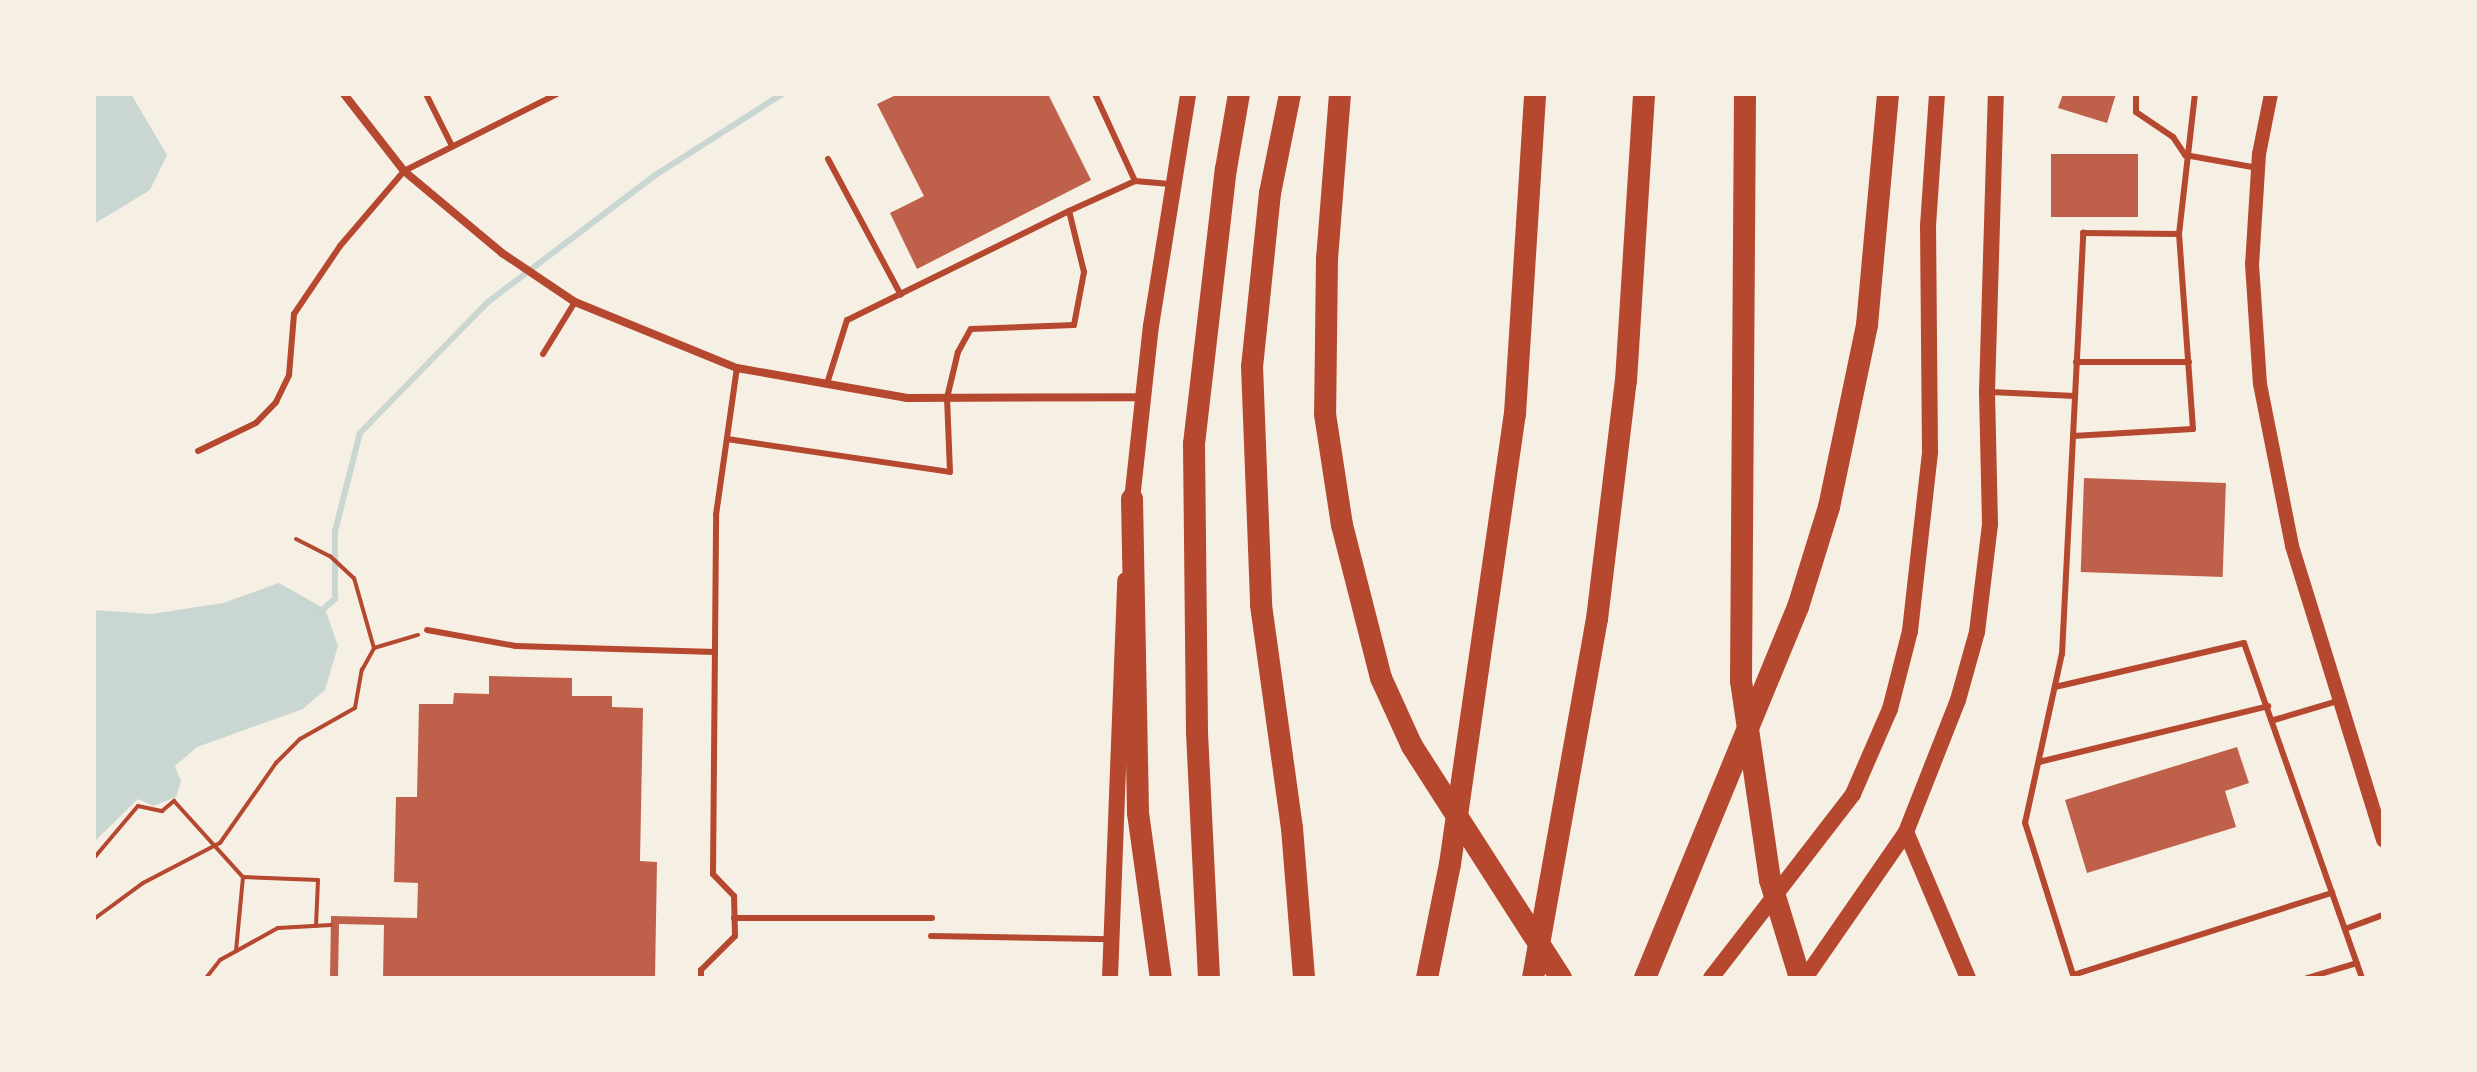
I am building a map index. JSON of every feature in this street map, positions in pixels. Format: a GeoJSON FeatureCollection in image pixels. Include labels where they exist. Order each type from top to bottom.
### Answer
{"type":"FeatureCollection","features":[{"type":"Feature","properties":{"kind":"highway"},"geometry":{"type":"LineString","coordinates":[[1209,978],[1197,731],[1194,444],[1226,169],[1239,94]]}},
{"type":"Feature","properties":{"kind":"highway"},"geometry":{"type":"LineString","coordinates":[[1290,94],[1270,193],[1252,366],[1261,605],[1292,828],[1304,978]]}},
{"type":"Feature","properties":{"kind":"highway"},"geometry":{"type":"LineString","coordinates":[[1340,94],[1326,332],[1325,414],[1342,525],[1381,678],[1412,746],[1561,978]]}},
{"type":"Feature","properties":{"kind":"highway"},"geometry":{"type":"LineString","coordinates":[[1427,978],[1450,864],[1515,414],[1535,94]]}},
{"type":"Feature","properties":{"kind":"highway"},"geometry":{"type":"LineString","coordinates":[[1533,978],[1597,619],[1626,381],[1644,94]]}},
{"type":"Feature","properties":{"kind":"highway"},"geometry":{"type":"LineString","coordinates":[[1745,94],[1741,681],[1770,880],[1803,978]]}},
{"type":"Feature","properties":{"kind":"highway"},"geometry":{"type":"LineString","coordinates":[[1645,978],[1798,607],[1829,507],[1867,325],[1888,94]]}},
{"type":"Feature","properties":{"kind":"highway"},"geometry":{"type":"LineString","coordinates":[[1132,499],[1138,813],[1161,978]]}},
{"type":"Feature","properties":{"kind":"main road"},"geometry":{"type":"LineString","coordinates":[[1110,978],[1120,636],[1132,499],[1170,184],[1188,94]]}},
{"type":"Feature","properties":{"kind":"main road"},"geometry":{"type":"LineString","coordinates":[[1711,978],[1853,794],[1890,709],[1903,657],[1920,561],[1930,452],[1928,226],[1937,94]]}},
{"type":"Feature","properties":{"kind":"main road"},"geometry":{"type":"LineString","coordinates":[[1803,978],[1906,832],[1958,700],[1977,632],[1990,524],[1987,392],[1996,94]]}},
{"type":"Feature","properties":{"kind":"main road"},"geometry":{"type":"LineString","coordinates":[[1906,832],[1968,978]]}},
{"type":"Feature","properties":{"kind":"street"},"geometry":{"type":"LineString","coordinates":[[344,94],[404,171],[502,253],[575,302],[737,368],[907,398],[1143,397]]}},
{"type":"Feature","properties":{"kind":"street"},"geometry":{"type":"LineString","coordinates":[[2271,94],[2258,168],[2252,279],[2269,443],[2292,546],[2383,840]]}},
{"type":"Feature","properties":{"kind":"lane"},"geometry":{"type":"LineString","coordinates":[[426,94],[452,146]]}},
{"type":"Feature","properties":{"kind":"lane"},"geometry":{"type":"LineString","coordinates":[[198,451],[256,423],[276,402],[289,375],[294,314],[340,246],[404,171],[557,94]]}},
{"type":"Feature","properties":{"kind":"lane"},"geometry":{"type":"LineString","coordinates":[[1095,94],[1135,181]]}},
{"type":"Feature","properties":{"kind":"lane"},"geometry":{"type":"LineString","coordinates":[[2136,94],[2136,112],[2173,137],[2185,155],[2258,168]]}},
{"type":"Feature","properties":{"kind":"lane"},"geometry":{"type":"LineString","coordinates":[[2073,436],[2193,429],[2179,234],[2185,155],[2195,94]]}},
{"type":"Feature","properties":{"kind":"lane"},"geometry":{"type":"LineString","coordinates":[[828,159],[901,295]]}},
{"type":"Feature","properties":{"kind":"lane"},"geometry":{"type":"LineString","coordinates":[[827,384],[847,320],[1135,181],[1170,184]]}},
{"type":"Feature","properties":{"kind":"lane"},"geometry":{"type":"LineString","coordinates":[[727,439],[950,472],[947,398],[958,352],[971,329],[1074,325],[1084,272],[1069,211]]}},
{"type":"Feature","properties":{"kind":"lane"},"geometry":{"type":"LineString","coordinates":[[2179,234],[2083,233],[2062,654],[2025,823],[2074,976],[2332,893]]}},
{"type":"Feature","properties":{"kind":"lane"},"geometry":{"type":"LineString","coordinates":[[543,354],[575,302]]}},
{"type":"Feature","properties":{"kind":"lane"},"geometry":{"type":"LineString","coordinates":[[2076,362],[2189,362]]}},
{"type":"Feature","properties":{"kind":"lane"},"geometry":{"type":"LineString","coordinates":[[701,978],[701,970],[735,936],[734,896],[713,874],[716,515],[737,368]]}},
{"type":"Feature","properties":{"kind":"lane"},"geometry":{"type":"LineString","coordinates":[[1987,392],[2075,396]]}},
{"type":"Feature","properties":{"kind":"lane"},"geometry":{"type":"LineString","coordinates":[[427,630],[516,646],[715,652]]}},
{"type":"Feature","properties":{"kind":"lane"},"geometry":{"type":"LineString","coordinates":[[2055,687],[2244,643],[2274,720],[2362,978]]}},
{"type":"Feature","properties":{"kind":"lane"},"geometry":{"type":"LineString","coordinates":[[2274,720],[2338,701]]}},
{"type":"Feature","properties":{"kind":"lane"},"geometry":{"type":"LineString","coordinates":[[2039,762],[2268,706]]}},
{"type":"Feature","properties":{"kind":"lane"},"geometry":{"type":"LineString","coordinates":[[2345,929],[2383,915]]}},
{"type":"Feature","properties":{"kind":"lane"},"geometry":{"type":"LineString","coordinates":[[734,918],[932,918]]}},
{"type":"Feature","properties":{"kind":"lane"},"geometry":{"type":"LineString","coordinates":[[931,936],[1111,939]]}},
{"type":"Feature","properties":{"kind":"lane"},"geometry":{"type":"LineString","coordinates":[[2307,978],[2357,963]]}},
{"type":"Feature","properties":{"kind":"path"},"geometry":{"type":"LineString","coordinates":[[94,919],[143,883],[214,846],[292,747],[355,708],[362,670],[374,648],[364,598],[330,556],[296,539]]}},
{"type":"Feature","properties":{"kind":"path"},"geometry":{"type":"LineString","coordinates":[[374,648],[407,641],[427,630]]}},
{"type":"Feature","properties":{"kind":"path"},"geometry":{"type":"LineString","coordinates":[[94,858],[138,806],[162,811],[174,801],[243,877],[318,880],[316,926]]}},
{"type":"Feature","properties":{"kind":"path"},"geometry":{"type":"LineString","coordinates":[[236,951],[243,877]]}},
{"type":"Feature","properties":{"kind":"path"},"geometry":{"type":"LineString","coordinates":[[206,978],[236,951],[278,928],[331,925]]}},
{"type":"Feature","properties":{"kind":"shaded area"},"geometry":{"type":"Polygon","coordinates":[[[94,94],[131,94],[167,155],[150,190],[94,224],[94,94]]]}},
{"type":"Feature","properties":{"kind":"shaded area"},"geometry":{"type":"Polygon","coordinates":[[[279,583],[325,609],[338,646],[325,690],[303,709],[197,747],[175,766],[181,781],[176,797],[153,806],[138,799],[94,842],[94,610],[152,614],[223,603],[279,583]]]}},
{"type":"Feature","properties":{"kind":"building"},"geometry":{"type":"Polygon","coordinates":[[[898,94],[1048,94],[1091,180],[917,269],[890,213],[924,196],[877,104],[898,94]]]}},
{"type":"Feature","properties":{"kind":"building"},"geometry":{"type":"Polygon","coordinates":[[[2063,94],[2116,94],[2107,123],[2058,108],[2063,94]]]}},
{"type":"Feature","properties":{"kind":"building"},"geometry":{"type":"Polygon","coordinates":[[[2051,154],[2138,154],[2138,217],[2051,217],[2051,154]]]}},
{"type":"Feature","properties":{"kind":"building"},"geometry":{"type":"Polygon","coordinates":[[[2084,478],[2226,483],[2223,577],[2081,572],[2084,478]]]}},
{"type":"Feature","properties":{"kind":"building"},"geometry":{"type":"Polygon","coordinates":[[[489,676],[572,678],[572,696],[612,696],[612,707],[643,708],[640,861],[657,862],[655,978],[383,978],[384,925],[339,924],[338,978],[330,978],[331,916],[417,918],[418,883],[394,882],[396,797],[417,797],[419,704],[453,704],[454,693],[489,694],[489,676]]]}},
{"type":"Feature","properties":{"kind":"building"},"geometry":{"type":"Polygon","coordinates":[[[2237,747],[2249,783],[2225,791],[2236,827],[2087,873],[2065,800],[2237,747]]]}},
{"type":"Feature","properties":{"kind":"waterway"},"geometry":{"type":"LineString","coordinates":[[320,612],[335,599],[335,531],[360,433],[488,302],[654,176],[782,94]]}}]}
